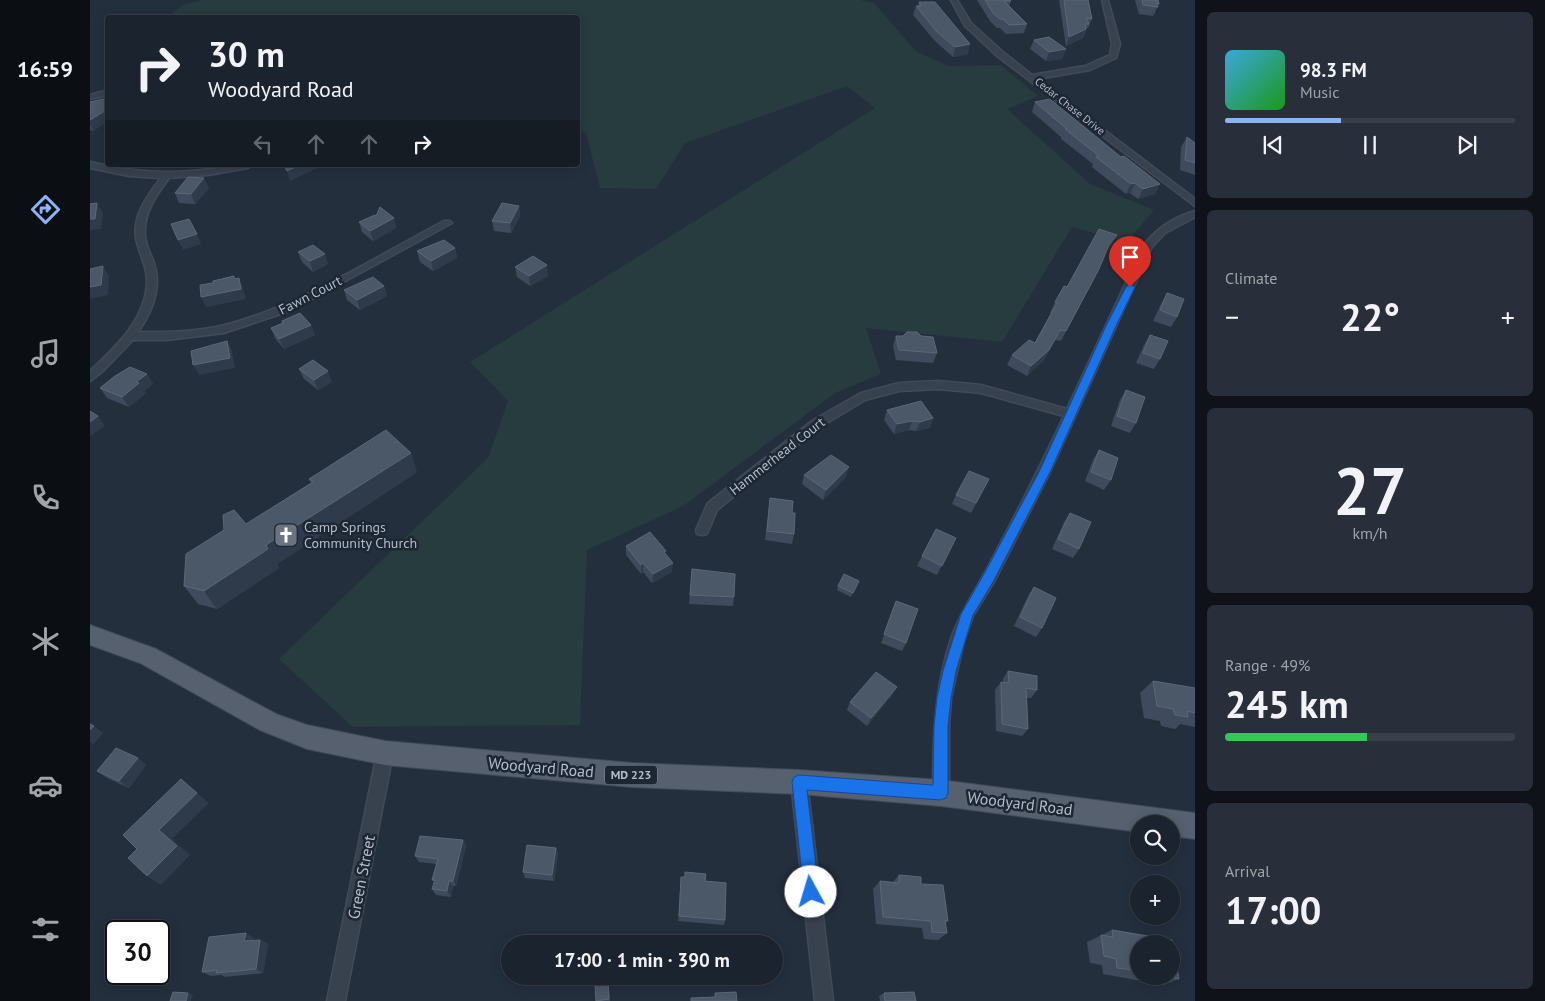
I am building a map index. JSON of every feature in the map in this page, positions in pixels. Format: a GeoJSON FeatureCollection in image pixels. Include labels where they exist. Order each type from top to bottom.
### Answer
{"type":"FeatureCollection","features":[{"type":"Feature","properties":{"kind":"main road","name":"Woodyard Road"},"geometry":{"type":"LineString","coordinates":[[90,634],[148,656],[268,722],[308,737],[385,753],[632,775],[799,782],[940,793],[1195,826]]}},
{"type":"Feature","properties":{"kind":"street","name":"Cedar Chase Drive"},"geometry":{"type":"LineString","coordinates":[[954,0],[968,24],[1000,54],[1195,203]]}},
{"type":"Feature","properties":{"kind":"street"},"geometry":{"type":"LineString","coordinates":[[1032,77],[1087,68],[1113,56],[1116,44],[1105,0]]}},
{"type":"Feature","properties":{"kind":"street"},"geometry":{"type":"LineString","coordinates":[[90,96],[105,93]]}},
{"type":"Feature","properties":{"kind":"street"},"geometry":{"type":"LineString","coordinates":[[90,165],[111,171],[133,174],[167,175],[202,174],[238,167]]}},
{"type":"Feature","properties":{"kind":"street"},"geometry":{"type":"LineString","coordinates":[[90,377],[132,336],[146,308],[152,283],[149,258],[140,237],[143,213],[149,200],[167,175]]}},
{"type":"Feature","properties":{"kind":"street"},"geometry":{"type":"LineString","coordinates":[[940,793],[941,726],[949,671],[967,614],[1022,516],[1139,269],[1148,246],[1162,232],[1185,216],[1195,214]]}},
{"type":"Feature","properties":{"kind":"street","name":"Fawn Court"},"geometry":{"type":"LineString","coordinates":[[132,336],[167,336],[214,331],[286,309],[447,222]]}},
{"type":"Feature","properties":{"kind":"street","name":"Hammerhead Court"},"geometry":{"type":"LineString","coordinates":[[702,530],[712,507],[816,424],[861,397],[899,387],[939,385],[981,389],[1071,414]]}},
{"type":"Feature","properties":{"kind":"street","name":"Green Street"},"geometry":{"type":"LineString","coordinates":[[336,1001],[385,753]]}},
{"type":"Feature","properties":{"kind":"street"},"geometry":{"type":"LineString","coordinates":[[799,782],[824,1001]]}},
{"type":"Feature","properties":{"kind":"green space"},"geometry":{"type":"Polygon","coordinates":[[[202,0],[860,0],[874,3],[917,52],[949,66],[1001,65],[1038,96],[1007,109],[1090,184],[1154,210],[1127,242],[1072,227],[1002,342],[866,328],[881,374],[835,393],[683,506],[587,550],[580,725],[353,727],[279,659],[488,458],[508,401],[470,362],[875,108],[847,86],[685,143],[656,189],[600,188],[586,133],[580,131],[580,15],[169,15],[183,5],[202,0]]]}},
{"type":"Feature","properties":{"kind":"building"},"geometry":{"type":"Polygon","coordinates":[[[985,0],[1010,0],[1004,1],[1027,24],[1009,25],[993,13],[985,0]]]}},
{"type":"Feature","properties":{"kind":"building"},"geometry":{"type":"Polygon","coordinates":[[[1064,0],[1088,0],[1092,19],[1086,18],[1089,24],[1085,24],[1086,29],[1069,37],[1064,0]]]}},
{"type":"Feature","properties":{"kind":"building"},"geometry":{"type":"Polygon","coordinates":[[[1142,0],[1158,0],[1159,4],[1156,3],[1158,7],[1143,5],[1142,0]]]}},
{"type":"Feature","properties":{"kind":"building"},"geometry":{"type":"Polygon","coordinates":[[[919,2],[935,2],[970,44],[955,47],[937,32],[916,6],[921,6],[919,2]]]}},
{"type":"Feature","properties":{"kind":"building"},"geometry":{"type":"Polygon","coordinates":[[[1049,37],[1066,49],[1049,52],[1034,40],[1049,37]]]}},
{"type":"Feature","properties":{"kind":"building"},"geometry":{"type":"Polygon","coordinates":[[[105,99],[105,111],[90,120],[90,102],[105,99]]]}},
{"type":"Feature","properties":{"kind":"building"},"geometry":{"type":"Polygon","coordinates":[[[1050,99],[1121,157],[1124,156],[1160,184],[1143,189],[1135,183],[1131,184],[1096,157],[1099,156],[1035,102],[1050,99]]]}},
{"type":"Feature","properties":{"kind":"building"},"geometry":{"type":"Polygon","coordinates":[[[1187,137],[1195,143],[1195,163],[1185,160],[1187,137]]]}},
{"type":"Feature","properties":{"kind":"building"},"geometry":{"type":"Polygon","coordinates":[[[285,167],[296,167],[287,171],[285,167]]]}},
{"type":"Feature","properties":{"kind":"building"},"geometry":{"type":"Polygon","coordinates":[[[188,177],[204,178],[191,194],[175,193],[188,177]]]}},
{"type":"Feature","properties":{"kind":"building"},"geometry":{"type":"Polygon","coordinates":[[[97,203],[95,219],[90,219],[90,204],[97,203]]]}},
{"type":"Feature","properties":{"kind":"building"},"geometry":{"type":"Polygon","coordinates":[[[502,203],[519,206],[510,223],[492,221],[502,203]]]}},
{"type":"Feature","properties":{"kind":"building"},"geometry":{"type":"Polygon","coordinates":[[[380,207],[394,218],[370,231],[359,222],[376,216],[380,207]]]}},
{"type":"Feature","properties":{"kind":"building"},"geometry":{"type":"Polygon","coordinates":[[[189,219],[197,234],[178,240],[171,224],[189,219]]]}},
{"type":"Feature","properties":{"kind":"building"},"geometry":{"type":"Polygon","coordinates":[[[1099,229],[1117,235],[1109,245],[1099,269],[1066,331],[1060,330],[1049,350],[1031,366],[1012,355],[1029,340],[1035,343],[1057,303],[1055,302],[1064,286],[1067,287],[1099,229]]]}},
{"type":"Feature","properties":{"kind":"building"},"geometry":{"type":"Polygon","coordinates":[[[444,240],[455,248],[431,261],[417,251],[444,240]]]}},
{"type":"Feature","properties":{"kind":"building"},"geometry":{"type":"Polygon","coordinates":[[[313,245],[325,254],[310,261],[298,252],[313,245]]]}},
{"type":"Feature","properties":{"kind":"building"},"geometry":{"type":"Polygon","coordinates":[[[533,256],[547,265],[529,276],[515,267],[533,256]]]}},
{"type":"Feature","properties":{"kind":"building"},"geometry":{"type":"Polygon","coordinates":[[[103,266],[101,285],[90,287],[90,269],[103,266]]]}},
{"type":"Feature","properties":{"kind":"building"},"geometry":{"type":"Polygon","coordinates":[[[234,276],[234,279],[239,278],[241,289],[201,297],[200,285],[234,276]]]}},
{"type":"Feature","properties":{"kind":"building"},"geometry":{"type":"Polygon","coordinates":[[[373,277],[384,286],[357,300],[344,290],[373,277]]]}},
{"type":"Feature","properties":{"kind":"building"},"geometry":{"type":"Polygon","coordinates":[[[1167,293],[1184,299],[1177,317],[1160,310],[1167,293]]]}},
{"type":"Feature","properties":{"kind":"building"},"geometry":{"type":"Polygon","coordinates":[[[300,313],[311,325],[279,339],[271,328],[300,313]]]}},
{"type":"Feature","properties":{"kind":"building"},"geometry":{"type":"Polygon","coordinates":[[[907,332],[917,332],[921,336],[933,337],[937,353],[899,350],[896,336],[903,336],[907,332]]]}},
{"type":"Feature","properties":{"kind":"building"},"geometry":{"type":"Polygon","coordinates":[[[1150,335],[1168,341],[1160,359],[1143,353],[1150,335]]]}},
{"type":"Feature","properties":{"kind":"building"},"geometry":{"type":"Polygon","coordinates":[[[227,341],[230,358],[193,365],[191,351],[227,341]]]}},
{"type":"Feature","properties":{"kind":"building"},"geometry":{"type":"Polygon","coordinates":[[[313,360],[328,371],[314,380],[299,369],[313,360]]]}},
{"type":"Feature","properties":{"kind":"building"},"geometry":{"type":"Polygon","coordinates":[[[130,367],[147,374],[136,382],[139,383],[122,397],[100,388],[115,376],[130,367]]]}},
{"type":"Feature","properties":{"kind":"building"},"geometry":{"type":"Polygon","coordinates":[[[1126,390],[1145,397],[1136,423],[1117,416],[1126,390]]]}},
{"type":"Feature","properties":{"kind":"building"},"geometry":{"type":"Polygon","coordinates":[[[921,401],[933,418],[920,422],[912,421],[897,424],[887,410],[921,401]]]}},
{"type":"Feature","properties":{"kind":"building"},"geometry":{"type":"Polygon","coordinates":[[[90,411],[98,416],[90,422],[90,411]]]}},
{"type":"Feature","properties":{"kind":"building"},"geometry":{"type":"Polygon","coordinates":[[[386,430],[411,453],[266,545],[268,549],[204,591],[184,586],[186,554],[224,530],[223,515],[234,510],[246,524],[313,482],[309,479],[386,430]]]}},
{"type":"Feature","properties":{"kind":"building"},"geometry":{"type":"Polygon","coordinates":[[[1099,450],[1118,458],[1111,480],[1091,472],[1099,450]]]}},
{"type":"Feature","properties":{"kind":"building"},"geometry":{"type":"Polygon","coordinates":[[[831,455],[849,467],[826,490],[804,475],[831,455]]]}},
{"type":"Feature","properties":{"kind":"building"},"geometry":{"type":"Polygon","coordinates":[[[969,471],[989,479],[976,503],[956,495],[969,471]]]}},
{"type":"Feature","properties":{"kind":"building"},"geometry":{"type":"Polygon","coordinates":[[[770,498],[793,501],[792,513],[795,513],[794,534],[767,531],[770,498]]]}},
{"type":"Feature","properties":{"kind":"building"},"geometry":{"type":"Polygon","coordinates":[[[1070,513],[1091,522],[1079,549],[1058,539],[1070,513]]]}},
{"type":"Feature","properties":{"kind":"building"},"geometry":{"type":"Polygon","coordinates":[[[936,529],[956,538],[942,566],[922,556],[936,529]]]}},
{"type":"Feature","properties":{"kind":"building"},"geometry":{"type":"Polygon","coordinates":[[[650,532],[666,551],[664,552],[673,563],[653,574],[643,563],[641,565],[626,546],[650,532]]]}},
{"type":"Feature","properties":{"kind":"building"},"geometry":{"type":"Polygon","coordinates":[[[692,569],[735,574],[734,597],[690,595],[692,569]]]}},
{"type":"Feature","properties":{"kind":"building"},"geometry":{"type":"Polygon","coordinates":[[[844,574],[859,581],[853,593],[838,586],[844,574]]]}},
{"type":"Feature","properties":{"kind":"building"},"geometry":{"type":"Polygon","coordinates":[[[1034,587],[1056,598],[1042,628],[1020,617],[1034,587]]]}},
{"type":"Feature","properties":{"kind":"building"},"geometry":{"type":"Polygon","coordinates":[[[896,601],[918,609],[906,643],[884,634],[896,601]]]}},
{"type":"Feature","properties":{"kind":"building"},"geometry":{"type":"Polygon","coordinates":[[[1008,671],[1037,676],[1037,690],[1026,688],[1028,729],[1002,724],[1001,682],[1009,683],[1008,671]]]}},
{"type":"Feature","properties":{"kind":"building"},"geometry":{"type":"Polygon","coordinates":[[[876,672],[897,687],[871,718],[850,702],[876,672]]]}},
{"type":"Feature","properties":{"kind":"building"},"geometry":{"type":"Polygon","coordinates":[[[1153,681],[1195,688],[1195,713],[1187,711],[1188,717],[1175,715],[1173,709],[1157,706],[1153,681]]]}},
{"type":"Feature","properties":{"kind":"building"},"geometry":{"type":"Polygon","coordinates":[[[116,748],[138,758],[119,781],[97,771],[116,748]]]}},
{"type":"Feature","properties":{"kind":"building"},"geometry":{"type":"Polygon","coordinates":[[[181,779],[197,793],[159,830],[177,846],[147,876],[128,858],[137,849],[123,835],[181,779]]]}},
{"type":"Feature","properties":{"kind":"building"},"geometry":{"type":"Polygon","coordinates":[[[420,836],[463,840],[453,881],[449,881],[447,891],[432,889],[435,880],[432,880],[438,859],[415,856],[420,836]]]}},
{"type":"Feature","properties":{"kind":"building"},"geometry":{"type":"Polygon","coordinates":[[[527,845],[556,848],[552,875],[523,872],[527,845]]]}},
{"type":"Feature","properties":{"kind":"building"},"geometry":{"type":"Polygon","coordinates":[[[685,872],[706,874],[705,881],[726,883],[725,920],[679,916],[681,877],[685,877],[685,872]]]}},
{"type":"Feature","properties":{"kind":"building"},"geometry":{"type":"Polygon","coordinates":[[[899,875],[921,877],[921,884],[943,885],[948,921],[945,921],[947,933],[932,932],[931,921],[883,917],[880,881],[899,883],[899,875]]]}},
{"type":"Feature","properties":{"kind":"building"},"geometry":{"type":"Polygon","coordinates":[[[1112,930],[1142,935],[1130,935],[1130,970],[1117,968],[1116,959],[1104,956],[1101,935],[1113,937],[1112,930]]]}},
{"type":"Feature","properties":{"kind":"building"},"geometry":{"type":"Polygon","coordinates":[[[246,933],[244,941],[260,940],[256,969],[216,973],[217,970],[202,972],[209,937],[246,933]]]}},
{"type":"Feature","properties":{"kind":"building"},"geometry":{"type":"Polygon","coordinates":[[[595,985],[608,985],[609,999],[596,1001],[595,985]]]}},
{"type":"Feature","properties":{"kind":"building"},"geometry":{"type":"Polygon","coordinates":[[[173,992],[188,993],[186,1001],[170,1001],[173,992]]]}},
{"type":"Feature","properties":{"kind":"building"},"geometry":{"type":"Polygon","coordinates":[[[736,992],[737,1001],[691,1001],[691,998],[715,997],[715,993],[736,992]]]}},
{"type":"Feature","properties":{"kind":"building"},"geometry":{"type":"Polygon","coordinates":[[[914,992],[916,1001],[885,1001],[884,993],[914,992]]]}},
{"type":"Feature","properties":{"kind":"place","name":"Camp Springs Community Church"},"geometry":{"type":"Point","coordinates":[286,535]}},
{"type":"Feature","properties":{"kind":"route"},"geometry":{"type":"LineString","coordinates":[[811,892],[799,782],[940,793],[941,726],[944,698],[949,671],[967,614],[989,578],[1044,472],[1130,287]]}}]}
